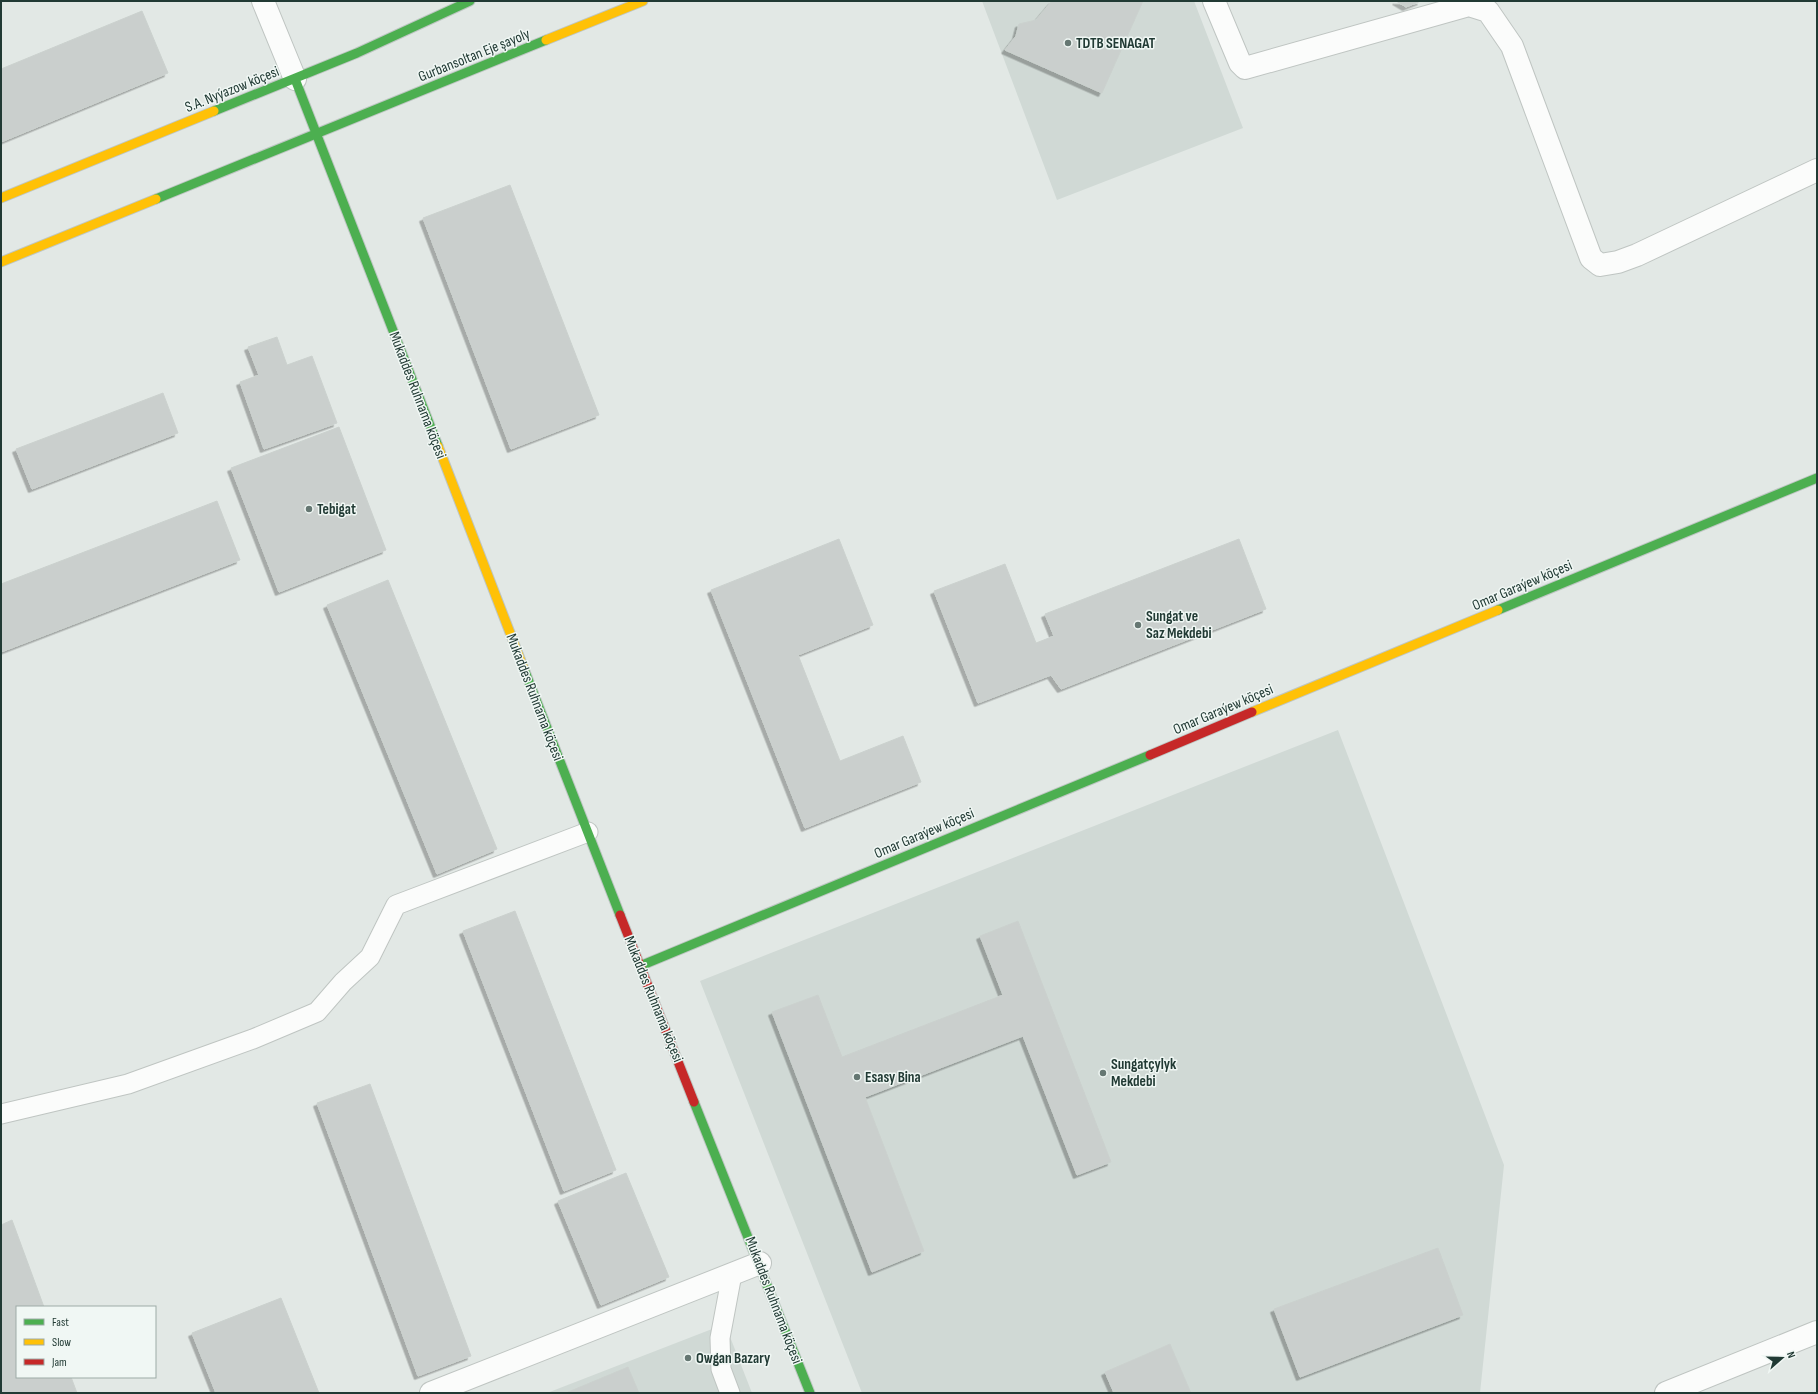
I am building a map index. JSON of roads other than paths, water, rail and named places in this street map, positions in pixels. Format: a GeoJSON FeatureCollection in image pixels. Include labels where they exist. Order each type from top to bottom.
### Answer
{"type":"FeatureCollection","features":[{"type":"Feature","properties":{"kind":"street","name":"Mukaddes Ruhnama köçesi"},"geometry":{"type":"LineString","coordinates":[[263,1],[295,79],[640,966],[760,1263],[810,1393]]}},
{"type":"Feature","properties":{"kind":"street","name":"S.A. Nyýazow köçesi"},"geometry":{"type":"LineString","coordinates":[[1,198],[357,53],[470,1]]}},
{"type":"Feature","properties":{"kind":"street","name":"Gurbansoltan Eje şayoly"},"geometry":{"type":"LineString","coordinates":[[316,135],[643,1]]}},
{"type":"Feature","properties":{"kind":"street"},"geometry":{"type":"LineString","coordinates":[[1214,1],[1240,63],[1245,68],[1469,6],[1488,11],[1512,46],[1591,258],[1600,265],[1618,262],[1637,255],[1817,170]]}},
{"type":"Feature","properties":{"kind":"street"},"geometry":{"type":"LineString","coordinates":[[1,262],[316,135]]}},
{"type":"Feature","properties":{"kind":"street","name":"Omar Garaýew köçesi"},"geometry":{"type":"LineString","coordinates":[[640,966],[1817,478]]}},
{"type":"Feature","properties":{"kind":"street"},"geometry":{"type":"LineString","coordinates":[[431,1393],[760,1263]]}},
{"type":"Feature","properties":{"kind":"street"},"geometry":{"type":"LineString","coordinates":[[1666,1393],[1689,1389],[1817,1332]]}},
{"type":"Feature","properties":{"kind":"lane"},"geometry":{"type":"LineString","coordinates":[[1,1114],[128,1084],[253,1039],[317,1012],[343,982],[370,957],[396,905],[588,832]]}},
{"type":"Feature","properties":{"kind":"lane"},"geometry":{"type":"LineString","coordinates":[[730,1393],[721,1369],[720,1338],[732,1274]]}},
{"type":"Feature","properties":{"kind":"place","name":"TDTB SENAGAT"},"geometry":{"type":"Point","coordinates":[1068,43]}},
{"type":"Feature","properties":{"kind":"place","name":"Tebigat"},"geometry":{"type":"Point","coordinates":[309,509]}},
{"type":"Feature","properties":{"kind":"place","name":"Sungat ve Saz Mekdebi"},"geometry":{"type":"Point","coordinates":[1138,625]}},
{"type":"Feature","properties":{"kind":"place","name":"Sungatçylyk Mekdebi"},"geometry":{"type":"Point","coordinates":[1103,1073]}},
{"type":"Feature","properties":{"kind":"place","name":"Esasy Bina"},"geometry":{"type":"Point","coordinates":[857,1077]}},
{"type":"Feature","properties":{"kind":"place","name":"Owgan Bazary"},"geometry":{"type":"Point","coordinates":[688,1358]}}]}
